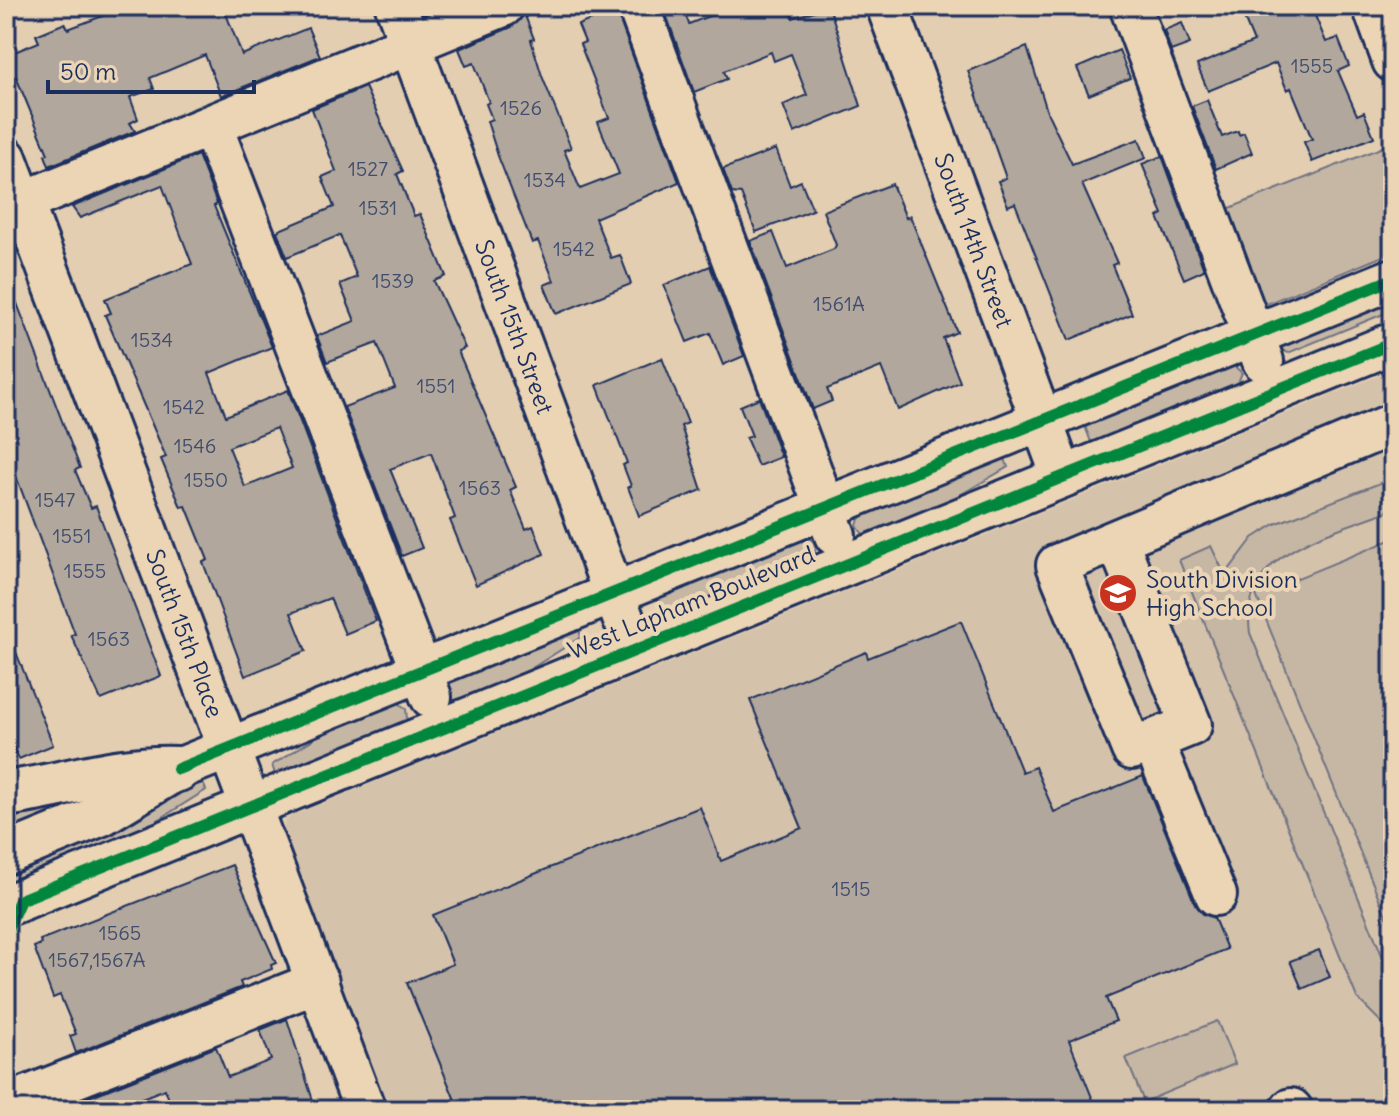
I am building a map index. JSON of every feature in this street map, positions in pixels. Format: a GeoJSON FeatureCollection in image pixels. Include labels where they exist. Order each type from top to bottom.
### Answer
{"type":"FeatureCollection","features":[{"type":"Feature","properties":{"kind":"main road"},"geometry":{"type":"LineString","coordinates":[[6,794],[69,785],[145,767],[178,769]]}},
{"type":"Feature","properties":{"kind":"street","name":"South 15th Street"},"geometry":{"type":"LineString","coordinates":[[396,6],[634,648]]}},
{"type":"Feature","properties":{"kind":"street"},"geometry":{"type":"LineString","coordinates":[[23,202],[503,6]]}},
{"type":"Feature","properties":{"kind":"street"},"geometry":{"type":"LineString","coordinates":[[638,6],[846,563]]}},
{"type":"Feature","properties":{"kind":"street","name":"South 14th Street"},"geometry":{"type":"LineString","coordinates":[[887,6],[1062,476]]}},
{"type":"Feature","properties":{"kind":"street"},"geometry":{"type":"LineString","coordinates":[[1130,6],[1274,390]]}},
{"type":"Feature","properties":{"kind":"street"},"geometry":{"type":"LineString","coordinates":[[1373,6],[1393,61]]}},
{"type":"Feature","properties":{"kind":"street"},"geometry":{"type":"LineString","coordinates":[[212,127],[443,727]]}},
{"type":"Feature","properties":{"kind":"street","name":"South 15th Place"},"geometry":{"type":"LineString","coordinates":[[6,158],[365,1110]]}},
{"type":"Feature","properties":{"kind":"street","name":"West Lapham Boulevard"},"geometry":{"type":"LineString","coordinates":[[6,854],[102,815],[178,769],[1393,279]]}},
{"type":"Feature","properties":{"kind":"street","name":"West Lapham Boulevard"},"geometry":{"type":"LineString","coordinates":[[6,906],[634,648],[1393,343]]}},
{"type":"Feature","properties":{"kind":"street"},"geometry":{"type":"LineString","coordinates":[[1117,540],[1191,725],[1132,749],[1057,565],[1393,424]]}},
{"type":"Feature","properties":{"kind":"street"},"geometry":{"type":"LineString","coordinates":[[1153,741],[1216,895]]}},
{"type":"Feature","properties":{"kind":"street"},"geometry":{"type":"LineString","coordinates":[[6,1108],[318,982]]}},
{"type":"Feature","properties":{"kind":"shaded area"},"geometry":{"type":"Polygon","coordinates":[[[1388,145],[1393,158],[1393,252],[1256,308],[1220,212],[1388,145]]]}},
{"type":"Feature","properties":{"kind":"shaded area"},"geometry":{"type":"Polygon","coordinates":[[[1393,294],[1393,310],[1288,353],[1279,348],[1280,344],[1393,294]]]}},
{"type":"Feature","properties":{"kind":"shaded area"},"geometry":{"type":"Polygon","coordinates":[[[1232,364],[1242,373],[1236,387],[1104,441],[1091,442],[1083,421],[1232,364]]]}},
{"type":"Feature","properties":{"kind":"shaded area","name":"South Division High School"},"geometry":{"type":"Polygon","coordinates":[[[1393,370],[1393,1110],[384,1110],[282,835],[285,821],[291,816],[1393,370]]]}},
{"type":"Feature","properties":{"kind":"shaded area"},"geometry":{"type":"Polygon","coordinates":[[[1004,456],[1008,467],[934,510],[872,536],[862,533],[857,526],[861,512],[1004,456]]]}},
{"type":"Feature","properties":{"kind":"shaded area"},"geometry":{"type":"Polygon","coordinates":[[[1393,478],[1393,509],[1318,537],[1274,563],[1259,582],[1250,605],[1250,633],[1393,982],[1393,1034],[1357,998],[1179,560],[1211,546],[1225,575],[1253,538],[1275,524],[1393,478]]]}},
{"type":"Feature","properties":{"kind":"shaded area"},"geometry":{"type":"Polygon","coordinates":[[[807,536],[816,549],[811,560],[684,612],[665,614],[657,594],[807,536]]]}},
{"type":"Feature","properties":{"kind":"shaded area"},"geometry":{"type":"Polygon","coordinates":[[[1393,539],[1393,933],[1256,595],[1393,539]]]}},
{"type":"Feature","properties":{"kind":"shaded area"},"geometry":{"type":"Polygon","coordinates":[[[579,630],[581,637],[510,682],[463,701],[455,701],[448,695],[448,682],[453,676],[561,633],[579,630]]]}},
{"type":"Feature","properties":{"kind":"shaded area"},"geometry":{"type":"Polygon","coordinates":[[[389,703],[399,703],[406,709],[407,719],[400,727],[275,774],[272,765],[342,721],[389,703]]]}},
{"type":"Feature","properties":{"kind":"shaded area"},"geometry":{"type":"Polygon","coordinates":[[[203,783],[206,790],[134,835],[6,886],[6,871],[182,786],[203,783]]]}},
{"type":"Feature","properties":{"kind":"shaded area"},"geometry":{"type":"Polygon","coordinates":[[[102,795],[6,834],[6,808],[102,795]]]}},
{"type":"Feature","properties":{"kind":"shaded area"},"geometry":{"type":"Polygon","coordinates":[[[1217,1021],[1235,1064],[1144,1102],[1126,1058],[1217,1021]]]}},
{"type":"Feature","properties":{"kind":"building"},"geometry":{"type":"Polygon","coordinates":[[[129,6],[223,6],[242,55],[308,28],[320,56],[221,96],[205,55],[150,78],[154,89],[130,97],[138,119],[130,123],[135,131],[49,166],[45,155],[48,154],[7,55],[39,42],[36,35],[65,23],[68,29],[129,6]]]}},
{"type":"Feature","properties":{"kind":"building"},"geometry":{"type":"Polygon","coordinates":[[[663,6],[682,6],[689,24],[734,6],[788,6],[793,18],[829,6],[861,106],[794,133],[783,105],[807,95],[791,54],[774,61],[771,52],[724,71],[727,79],[694,92],[663,6]]]}},
{"type":"Feature","properties":{"kind":"building"},"geometry":{"type":"Polygon","coordinates":[[[1239,6],[1311,6],[1326,42],[1338,38],[1349,66],[1338,71],[1357,115],[1364,112],[1374,137],[1312,162],[1304,142],[1312,139],[1291,88],[1287,90],[1276,63],[1208,91],[1197,65],[1254,42],[1239,6]]]}},
{"type":"Feature","properties":{"kind":"building"},"geometry":{"type":"Polygon","coordinates":[[[616,10],[679,182],[595,218],[611,258],[620,255],[631,284],[556,314],[544,285],[554,281],[538,241],[532,243],[498,156],[487,121],[492,119],[486,104],[489,102],[474,63],[466,66],[459,49],[512,27],[524,13],[534,39],[531,40],[542,76],[571,148],[564,150],[580,189],[619,174],[598,122],[609,118],[580,44],[585,42],[578,25],[616,10]]]}},
{"type":"Feature","properties":{"kind":"building"},"geometry":{"type":"Polygon","coordinates":[[[1182,23],[1190,44],[1171,51],[1164,30],[1182,23]]]}},
{"type":"Feature","properties":{"kind":"building"},"geometry":{"type":"Polygon","coordinates":[[[1027,47],[1048,114],[1072,164],[1139,139],[1146,158],[1082,184],[1117,263],[1112,265],[1132,314],[1069,340],[1015,203],[1008,206],[998,181],[1006,178],[968,71],[1027,47]]]}},
{"type":"Feature","properties":{"kind":"building"},"geometry":{"type":"Polygon","coordinates":[[[1119,50],[1130,78],[1089,95],[1077,68],[1119,50]]]}},
{"type":"Feature","properties":{"kind":"building"},"geometry":{"type":"Polygon","coordinates":[[[365,87],[403,171],[397,174],[414,216],[420,214],[446,276],[434,281],[465,348],[458,351],[516,487],[510,490],[526,529],[533,526],[544,554],[476,585],[450,520],[455,518],[431,453],[390,469],[422,548],[402,556],[344,407],[395,388],[377,343],[327,362],[317,336],[355,321],[340,284],[357,277],[340,235],[287,257],[277,231],[334,207],[322,177],[336,171],[312,109],[365,87]]]}},
{"type":"Feature","properties":{"kind":"building"},"geometry":{"type":"Polygon","coordinates":[[[1207,100],[1222,137],[1238,131],[1239,135],[1244,133],[1252,153],[1216,169],[1192,106],[1207,100]]]}},
{"type":"Feature","properties":{"kind":"building"},"geometry":{"type":"Polygon","coordinates":[[[776,149],[790,186],[801,181],[813,210],[756,232],[741,194],[732,193],[723,169],[776,149]]]}},
{"type":"Feature","properties":{"kind":"building"},"geometry":{"type":"Polygon","coordinates":[[[198,155],[217,204],[214,206],[272,347],[209,373],[226,416],[288,390],[376,621],[345,634],[330,598],[291,613],[306,651],[245,676],[203,562],[208,560],[186,506],[181,507],[161,459],[166,457],[105,315],[111,313],[105,299],[192,264],[162,185],[80,218],[72,207],[198,155]],[[276,428],[229,447],[245,487],[292,468],[276,428]]]}},
{"type":"Feature","properties":{"kind":"building"},"geometry":{"type":"Polygon","coordinates":[[[1162,156],[1204,270],[1184,279],[1158,217],[1163,214],[1142,164],[1162,156]]]}},
{"type":"Feature","properties":{"kind":"building"},"geometry":{"type":"Polygon","coordinates":[[[892,184],[906,218],[910,216],[957,332],[943,338],[960,382],[898,410],[881,367],[827,389],[832,401],[813,409],[750,241],[773,232],[787,268],[834,249],[836,245],[823,211],[892,184]]]}},
{"type":"Feature","properties":{"kind":"building"},"geometry":{"type":"Polygon","coordinates":[[[710,266],[744,356],[723,365],[710,333],[687,342],[664,285],[710,266]]]}},
{"type":"Feature","properties":{"kind":"building"},"geometry":{"type":"Polygon","coordinates":[[[7,277],[80,468],[75,470],[91,508],[96,506],[161,676],[101,700],[71,635],[75,634],[6,449],[7,277]]]}},
{"type":"Feature","properties":{"kind":"building"},"geometry":{"type":"Polygon","coordinates":[[[662,358],[688,423],[681,426],[702,490],[639,516],[623,465],[627,463],[597,385],[662,358]]]}},
{"type":"Feature","properties":{"kind":"building"},"geometry":{"type":"Polygon","coordinates":[[[759,398],[781,457],[758,466],[746,438],[752,436],[740,406],[759,398]]]}},
{"type":"Feature","properties":{"kind":"building"},"geometry":{"type":"Polygon","coordinates":[[[961,621],[1022,772],[1035,767],[1054,812],[1143,776],[1195,904],[1203,914],[1214,918],[1227,949],[1106,998],[1116,1021],[1069,1040],[1097,1110],[459,1110],[407,983],[453,964],[433,915],[700,807],[721,861],[802,828],[750,700],[866,652],[868,658],[961,621]]]}},
{"type":"Feature","properties":{"kind":"building"},"geometry":{"type":"Polygon","coordinates":[[[6,627],[53,745],[19,759],[6,731],[6,627]]]}},
{"type":"Feature","properties":{"kind":"building"},"geometry":{"type":"Polygon","coordinates":[[[232,865],[276,963],[271,965],[272,969],[240,982],[242,987],[76,1053],[70,1036],[76,1034],[60,995],[53,998],[34,947],[41,944],[40,940],[232,865]]]}},
{"type":"Feature","properties":{"kind":"building"},"geometry":{"type":"Polygon","coordinates":[[[1319,950],[1330,977],[1302,989],[1290,961],[1319,950]]]}},
{"type":"Feature","properties":{"kind":"building"},"geometry":{"type":"Polygon","coordinates":[[[287,1019],[316,1110],[173,1110],[165,1089],[111,1110],[56,1110],[216,1047],[228,1077],[271,1060],[260,1030],[287,1019]]]}},
{"type":"Feature","properties":{"kind":"cycle path"},"geometry":{"type":"LineString","coordinates":[[178,769],[1393,279]]}},
{"type":"Feature","properties":{"kind":"cycle path"},"geometry":{"type":"LineString","coordinates":[[6,931],[20,900],[1393,343]]}},
{"type":"Feature","properties":{"kind":"place","name":"South Division High School"},"geometry":{"type":"Point","coordinates":[1118,593]}}]}
